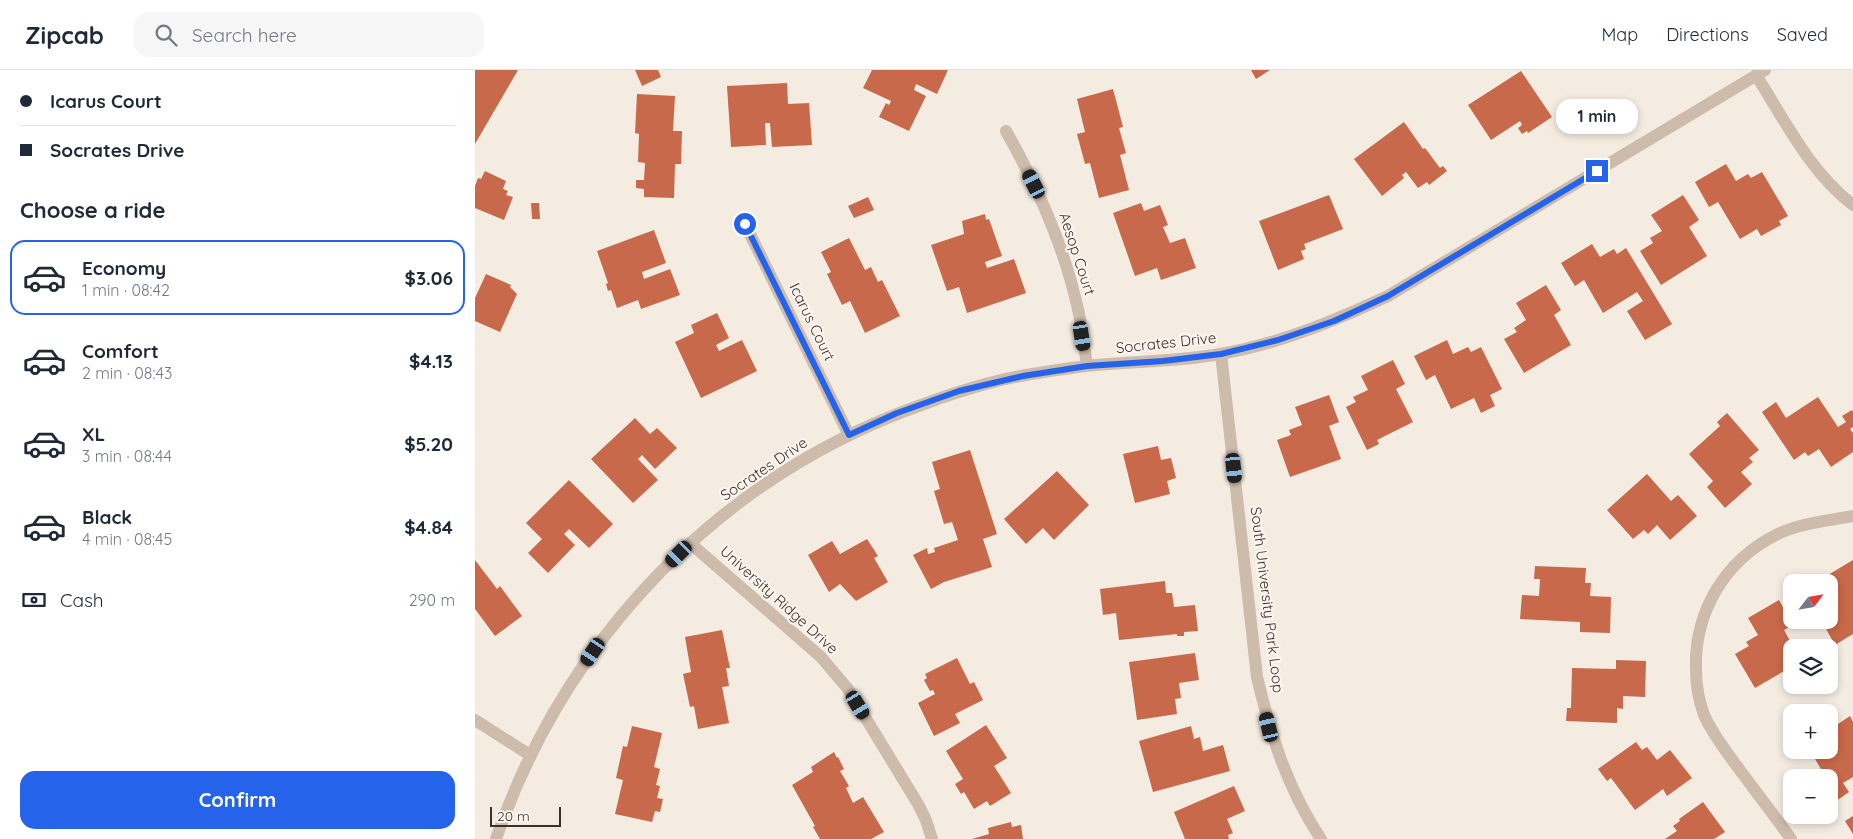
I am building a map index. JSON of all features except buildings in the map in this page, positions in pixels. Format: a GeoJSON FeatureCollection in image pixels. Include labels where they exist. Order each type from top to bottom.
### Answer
{"type":"FeatureCollection","features":[{"type":"Feature","properties":{"kind":"street"},"geometry":{"type":"LineString","coordinates":[[1761,73],[1815,167],[1837,193],[1853,205]]}},
{"type":"Feature","properties":{"kind":"street","name":"Socrates Drive"},"geometry":{"type":"LineString","coordinates":[[496,839],[530,755],[565,693],[603,638],[644,589],[691,543],[737,504],[793,466],[849,435],[897,413],[959,391],[1023,376],[1087,366],[1163,361],[1221,354],[1278,340],[1334,321],[1388,296],[1761,73]]}},
{"type":"Feature","properties":{"kind":"street","name":"Aesop Court"},"geometry":{"type":"LineString","coordinates":[[1006,131],[1042,199],[1062,250],[1077,306],[1087,366]]}},
{"type":"Feature","properties":{"kind":"street","name":"Icarus Court"},"geometry":{"type":"LineString","coordinates":[[745,224],[849,435]]}},
{"type":"Feature","properties":{"kind":"street","name":"South University Park Loop"},"geometry":{"type":"LineString","coordinates":[[1221,354],[1257,677],[1269,727],[1288,778],[1311,824],[1321,839]]}},
{"type":"Feature","properties":{"kind":"street"},"geometry":{"type":"LineString","coordinates":[[1791,839],[1716,738],[1704,713],[1696,684],[1695,653],[1699,627],[1710,598],[1727,572],[1750,551],[1777,534],[1802,525],[1853,516]]}},
{"type":"Feature","properties":{"kind":"street","name":"University Ridge Drive"},"geometry":{"type":"LineString","coordinates":[[691,543],[821,657],[848,689],[926,820],[932,839]]}},
{"type":"Feature","properties":{"kind":"street"},"geometry":{"type":"LineString","coordinates":[[475,720],[530,755]]}},
{"type":"Feature","properties":{"kind":"route"},"geometry":{"type":"LineString","coordinates":[[745,224],[849,435],[897,413],[959,391],[1023,376],[1087,366],[1163,361],[1221,354],[1278,340],[1334,321],[1388,296],[1597,171]]}}]}
